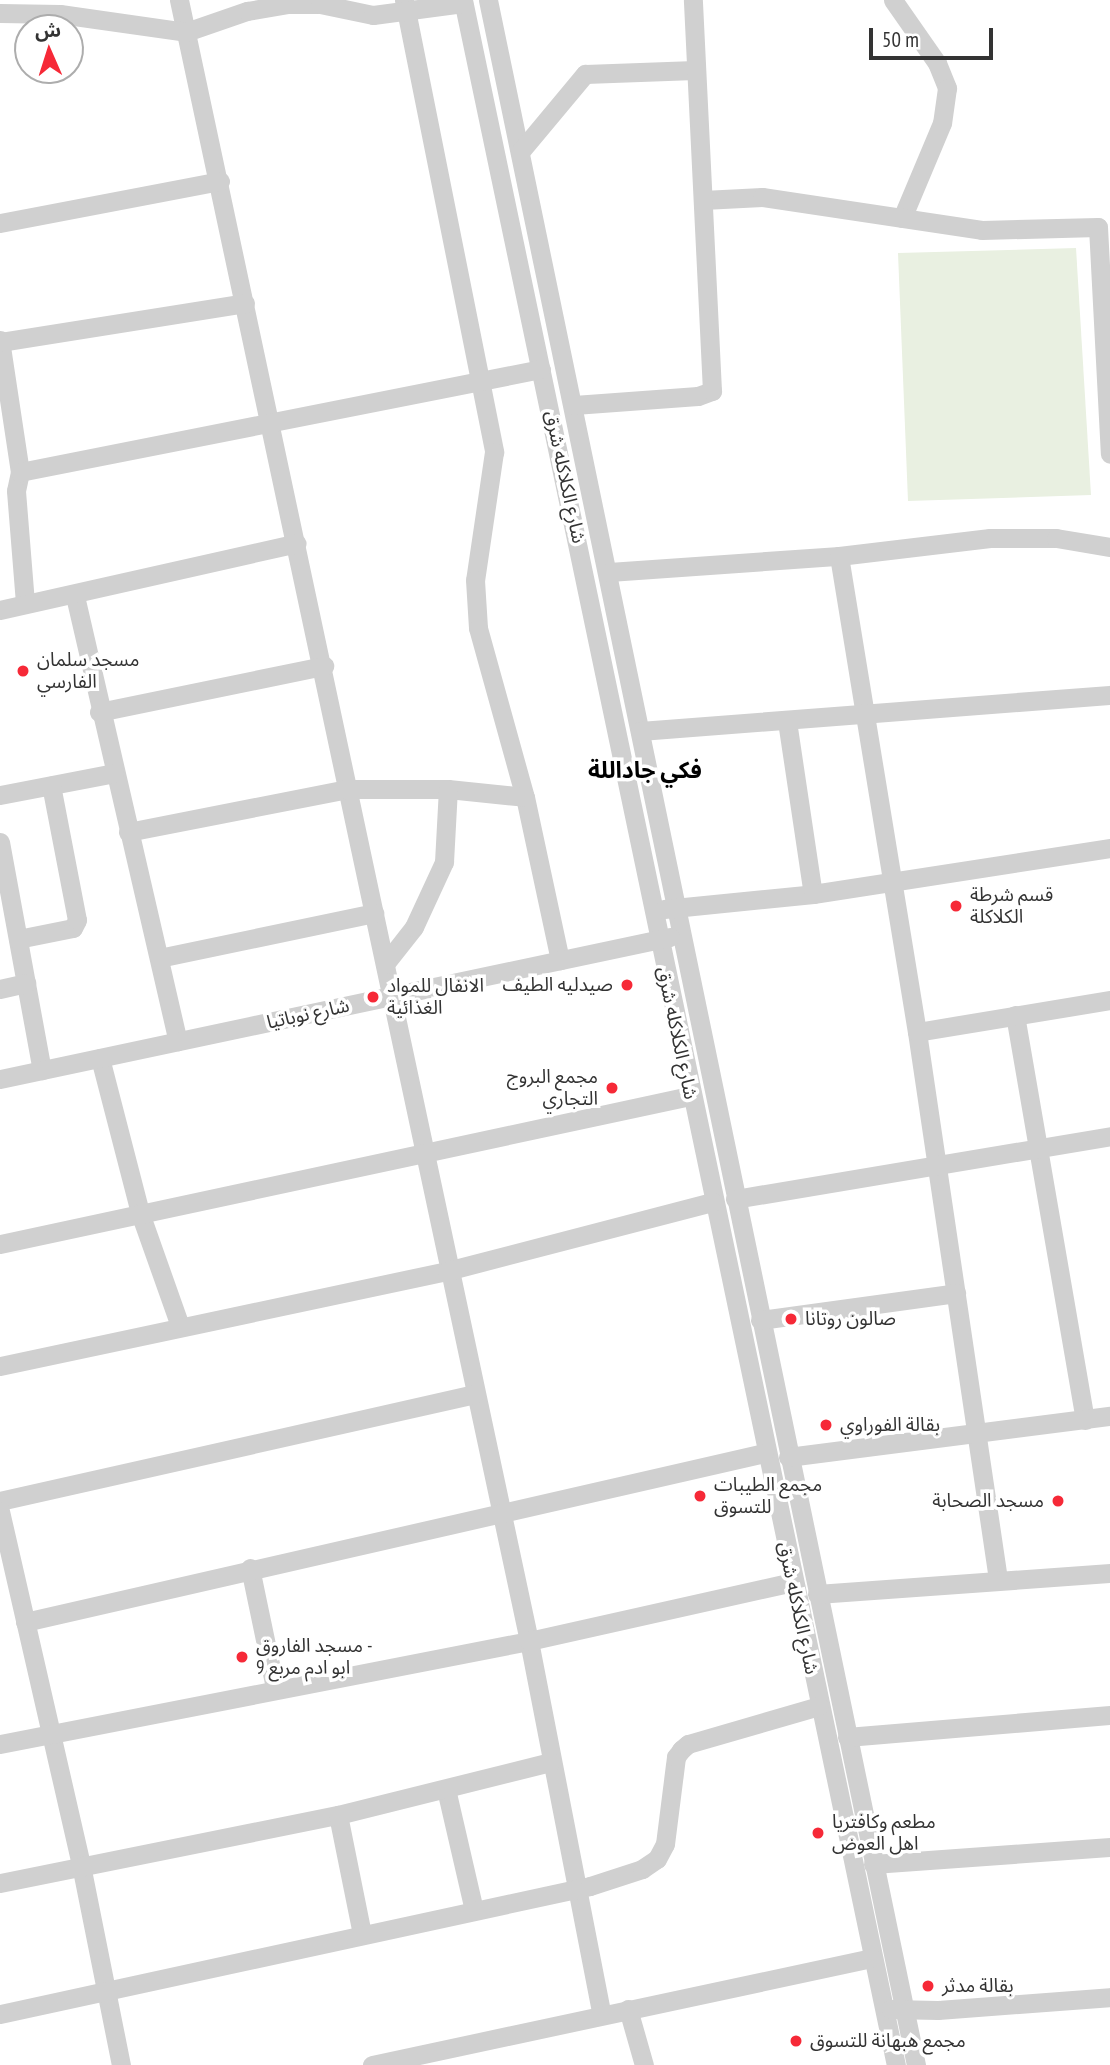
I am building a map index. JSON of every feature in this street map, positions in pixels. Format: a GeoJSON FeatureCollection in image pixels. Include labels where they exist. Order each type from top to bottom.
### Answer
{"type":"FeatureCollection","features":[{"type":"Feature","properties":{"kind":"street"},"geometry":{"type":"LineString","coordinates":[[179,0],[324,666],[346,789],[392,996],[421,1151],[529,1641],[575,1888],[602,2015]]}},
{"type":"Feature","properties":{"kind":"street","name":"شارع الكلاكله شرق"},"geometry":{"type":"LineString","coordinates":[[488,0],[609,572],[675,908],[916,2065]]}},
{"type":"Feature","properties":{"kind":"street"},"geometry":{"type":"LineString","coordinates":[[574,405],[698,396],[712,391],[693,0]]}},
{"type":"Feature","properties":{"kind":"street"},"geometry":{"type":"LineString","coordinates":[[894,0],[937,63],[947,88],[942,122],[902,219]]}},
{"type":"Feature","properties":{"kind":"street"},"geometry":{"type":"LineString","coordinates":[[0,13],[60,14],[186,32],[247,11],[320,2],[373,15],[406,6],[463,1]]}},
{"type":"Feature","properties":{"kind":"street","name":"شارع الكلاكله شرق"},"geometry":{"type":"LineString","coordinates":[[463,1],[764,1453],[896,2065]]}},
{"type":"Feature","properties":{"kind":"street"},"geometry":{"type":"LineString","coordinates":[[406,6],[479,380],[494,472],[475,580],[478,628],[525,797],[560,960]]}},
{"type":"Feature","properties":{"kind":"street"},"geometry":{"type":"LineString","coordinates":[[520,152],[585,74],[695,70]]}},
{"type":"Feature","properties":{"kind":"street"},"geometry":{"type":"LineString","coordinates":[[0,223],[220,181]]}},
{"type":"Feature","properties":{"kind":"street"},"geometry":{"type":"LineString","coordinates":[[703,200],[762,197],[1001,231],[1098,228],[1110,454]]}},
{"type":"Feature","properties":{"kind":"street"},"geometry":{"type":"LineString","coordinates":[[25,604],[16,491],[20,472],[0,341],[245,303]]}},
{"type":"Feature","properties":{"kind":"street"},"geometry":{"type":"LineString","coordinates":[[20,472],[541,369]]}},
{"type":"Feature","properties":{"kind":"street"},"geometry":{"type":"LineString","coordinates":[[609,572],[839,556],[990,538],[1056,538],[1110,547]]}},
{"type":"Feature","properties":{"kind":"street"},"geometry":{"type":"LineString","coordinates":[[0,610],[75,596],[297,543]]}},
{"type":"Feature","properties":{"kind":"street"},"geometry":{"type":"LineString","coordinates":[[839,556],[917,1032],[998,1578]]}},
{"type":"Feature","properties":{"kind":"street"},"geometry":{"type":"LineString","coordinates":[[75,596],[99,712],[178,1041]]}},
{"type":"Feature","properties":{"kind":"street"},"geometry":{"type":"LineString","coordinates":[[99,712],[324,666]]}},
{"type":"Feature","properties":{"kind":"street"},"geometry":{"type":"LineString","coordinates":[[640,731],[864,716],[956,704],[1110,695]]}},
{"type":"Feature","properties":{"kind":"street"},"geometry":{"type":"LineString","coordinates":[[787,721],[813,894]]}},
{"type":"Feature","properties":{"kind":"street"},"geometry":{"type":"LineString","coordinates":[[0,795],[114,773]]}},
{"type":"Feature","properties":{"kind":"street"},"geometry":{"type":"LineString","coordinates":[[18,939],[73,928],[78,920],[51,785]]}},
{"type":"Feature","properties":{"kind":"street"},"geometry":{"type":"LineString","coordinates":[[128,832],[346,789],[448,789],[525,797]]}},
{"type":"Feature","properties":{"kind":"street"},"geometry":{"type":"LineString","coordinates":[[385,964],[414,927],[444,862],[448,789]]}},
{"type":"Feature","properties":{"kind":"street"},"geometry":{"type":"LineString","coordinates":[[652,912],[892,883],[1110,848]]}},
{"type":"Feature","properties":{"kind":"street"},"geometry":{"type":"LineString","coordinates":[[1,854],[42,1070]]}},
{"type":"Feature","properties":{"kind":"street"},"geometry":{"type":"LineString","coordinates":[[159,958],[374,913]]}},
{"type":"Feature","properties":{"kind":"street","name":"شارع نوباتيا"},"geometry":{"type":"LineString","coordinates":[[0,1079],[681,935]]}},
{"type":"Feature","properties":{"kind":"street"},"geometry":{"type":"LineString","coordinates":[[0,989],[26,983]]}},
{"type":"Feature","properties":{"kind":"street"},"geometry":{"type":"LineString","coordinates":[[917,1032],[1110,1000]]}},
{"type":"Feature","properties":{"kind":"street"},"geometry":{"type":"LineString","coordinates":[[1015,1015],[1084,1420]]}},
{"type":"Feature","properties":{"kind":"street"},"geometry":{"type":"LineString","coordinates":[[100,1058],[140,1213],[180,1326]]}},
{"type":"Feature","properties":{"kind":"street"},"geometry":{"type":"LineString","coordinates":[[0,1244],[421,1151],[690,1096]]}},
{"type":"Feature","properties":{"kind":"street"},"geometry":{"type":"LineString","coordinates":[[735,1199],[1110,1136]]}},
{"type":"Feature","properties":{"kind":"street"},"geometry":{"type":"LineString","coordinates":[[0,1366],[447,1271],[712,1202]]}},
{"type":"Feature","properties":{"kind":"street"},"geometry":{"type":"LineString","coordinates":[[760,1320],[956,1293]]}},
{"type":"Feature","properties":{"kind":"street"},"geometry":{"type":"LineString","coordinates":[[0,1501],[473,1394]]}},
{"type":"Feature","properties":{"kind":"street"},"geometry":{"type":"LineString","coordinates":[[788,1457],[1110,1416]]}},
{"type":"Feature","properties":{"kind":"street"},"geometry":{"type":"LineString","coordinates":[[25,1622],[499,1510],[764,1453]]}},
{"type":"Feature","properties":{"kind":"street"},"geometry":{"type":"LineString","coordinates":[[0,1511],[81,1866],[121,2065]]}},
{"type":"Feature","properties":{"kind":"street"},"geometry":{"type":"LineString","coordinates":[[250,1569],[275,1688]]}},
{"type":"Feature","properties":{"kind":"street"},"geometry":{"type":"LineString","coordinates":[[817,1594],[998,1578],[1110,1573]]}},
{"type":"Feature","properties":{"kind":"street"},"geometry":{"type":"LineString","coordinates":[[0,1744],[275,1688],[529,1641],[793,1582]]}},
{"type":"Feature","properties":{"kind":"street"},"geometry":{"type":"LineString","coordinates":[[0,2014],[575,1888],[642,1869],[657,1860],[665,1844],[676,1757],[688,1744],[819,1706]]}},
{"type":"Feature","properties":{"kind":"street"},"geometry":{"type":"LineString","coordinates":[[847,1737],[1110,1715]]}},
{"type":"Feature","properties":{"kind":"street"},"geometry":{"type":"LineString","coordinates":[[0,1883],[338,1815],[551,1762]]}},
{"type":"Feature","properties":{"kind":"street"},"geometry":{"type":"LineString","coordinates":[[446,1789],[474,1910]]}},
{"type":"Feature","properties":{"kind":"street"},"geometry":{"type":"LineString","coordinates":[[338,1815],[362,1934]]}},
{"type":"Feature","properties":{"kind":"street"},"geometry":{"type":"LineString","coordinates":[[873,1864],[1110,1847]]}},
{"type":"Feature","properties":{"kind":"street"},"geometry":{"type":"LineString","coordinates":[[372,2065],[872,1958]]}},
{"type":"Feature","properties":{"kind":"street"},"geometry":{"type":"LineString","coordinates":[[884,2008],[904,2011],[1110,1997]]}},
{"type":"Feature","properties":{"kind":"street"},"geometry":{"type":"LineString","coordinates":[[628,2009],[644,2065]]}},
{"type":"Feature","properties":{"kind":"green space"},"geometry":{"type":"Polygon","coordinates":[[[1076,248],[1091,495],[908,501],[898,253],[1076,248]]]}},
{"type":"Feature","properties":{"kind":"place","name":"مسجد سلمان الفارسي"},"geometry":{"type":"Point","coordinates":[23,671]}},
{"type":"Feature","properties":{"kind":"place","name":"قسم شرطة الكلاكلة"},"geometry":{"type":"Point","coordinates":[956,906]}},
{"type":"Feature","properties":{"kind":"place","name":"صيدليه الطيف"},"geometry":{"type":"Point","coordinates":[627,985]}},
{"type":"Feature","properties":{"kind":"place","name":"الانفال للمواد الغذائية"},"geometry":{"type":"Point","coordinates":[373,997]}},
{"type":"Feature","properties":{"kind":"place","name":"مجمع البروج التجاري"},"geometry":{"type":"Point","coordinates":[612,1088]}},
{"type":"Feature","properties":{"kind":"place","name":"صالون روتانا"},"geometry":{"type":"Point","coordinates":[791,1319]}},
{"type":"Feature","properties":{"kind":"place","name":"بقالة الفوراوي"},"geometry":{"type":"Point","coordinates":[826,1425]}},
{"type":"Feature","properties":{"kind":"place","name":"مجمع الطيبات للتسوق"},"geometry":{"type":"Point","coordinates":[700,1496]}},
{"type":"Feature","properties":{"kind":"place","name":"مسجد الصحابة"},"geometry":{"type":"Point","coordinates":[1058,1501]}},
{"type":"Feature","properties":{"kind":"place","name":"مسجد الفاروق - ابو ادم مربع 9"},"geometry":{"type":"Point","coordinates":[242,1657]}},
{"type":"Feature","properties":{"kind":"place","name":"مطعم وكافتريا اهل العوض"},"geometry":{"type":"Point","coordinates":[818,1833]}},
{"type":"Feature","properties":{"kind":"place","name":"بقالة مدثر"},"geometry":{"type":"Point","coordinates":[928,1986]}},
{"type":"Feature","properties":{"kind":"place","name":"مجمع هبهانة للتسوق"},"geometry":{"type":"Point","coordinates":[796,2041]}},
{"type":"Feature","properties":{"kind":"district","name":"فكي جاداللة"},"geometry":{"type":"Point","coordinates":[645,770]}}]}
